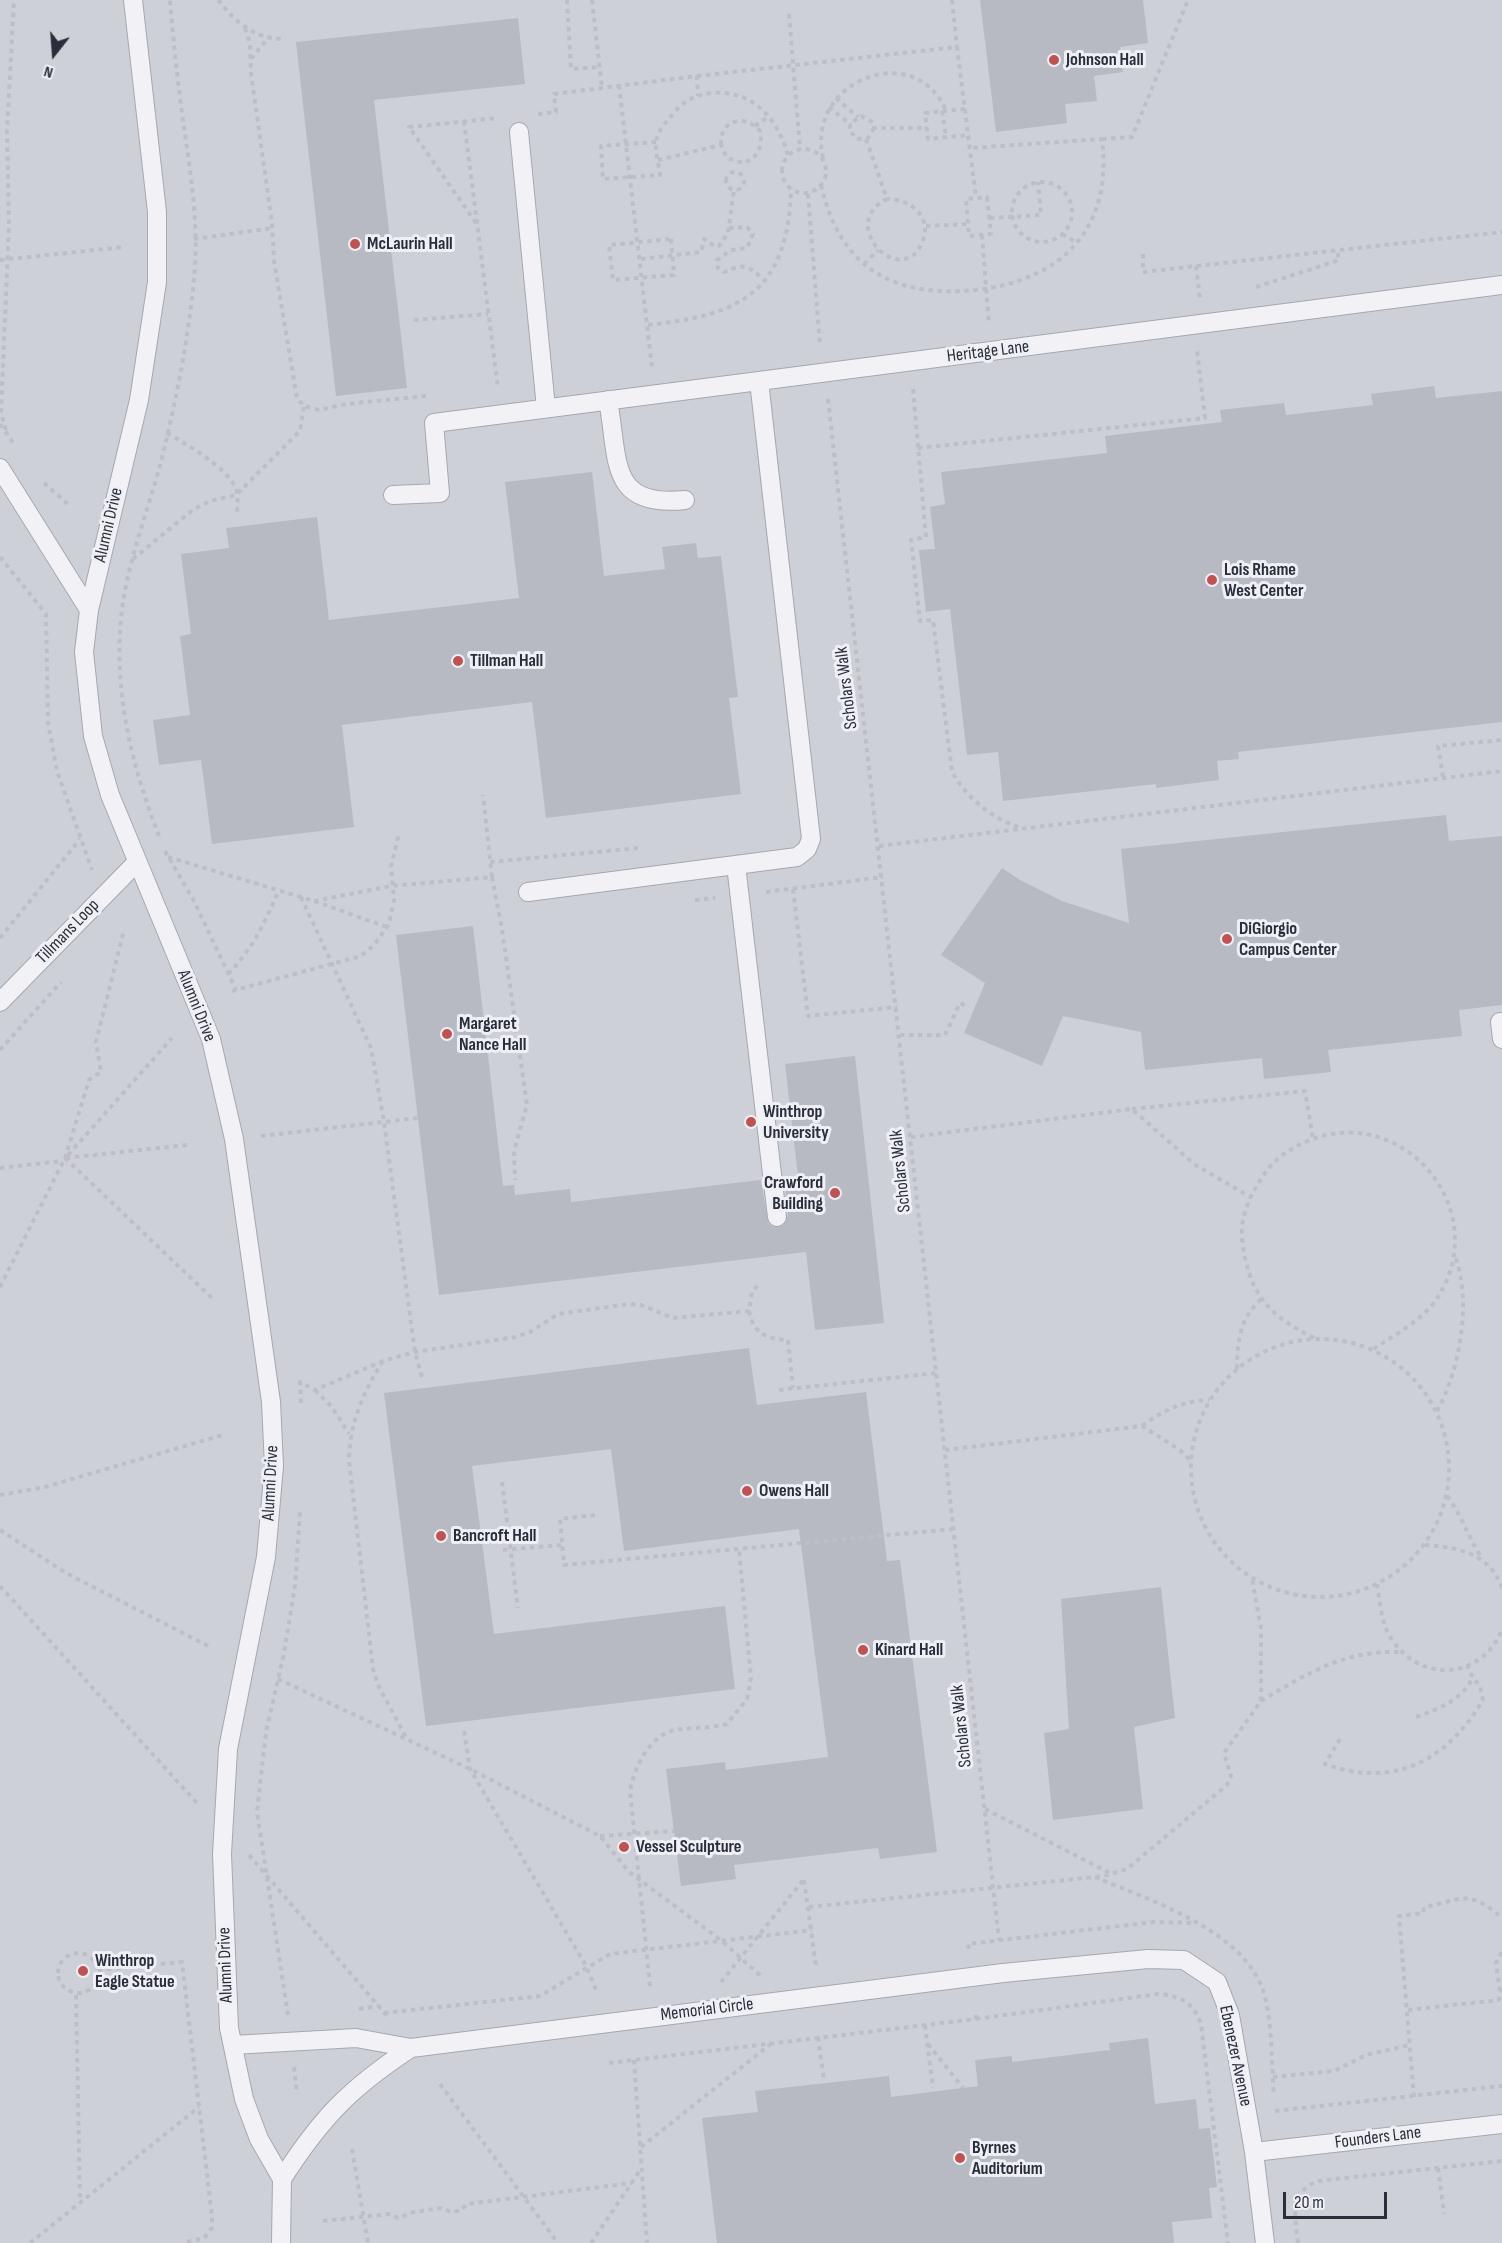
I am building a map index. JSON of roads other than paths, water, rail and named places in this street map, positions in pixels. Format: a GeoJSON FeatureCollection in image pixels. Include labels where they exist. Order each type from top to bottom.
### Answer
{"type":"FeatureCollection","features":[{"type":"Feature","properties":{"kind":"lane","name":"Alumni Drive"},"geometry":{"type":"LineString","coordinates":[[133,0],[158,212],[157,282],[139,400],[89,610],[84,652],[93,736],[110,795],[211,1039],[234,1139],[271,1402],[274,1466],[266,1557],[228,1749],[222,1854],[231,2036]]}},
{"type":"Feature","properties":{"kind":"lane"},"geometry":{"type":"LineString","coordinates":[[514,124],[546,408]]}},
{"type":"Feature","properties":{"kind":"lane","name":"Heritage Lane"},"geometry":{"type":"LineString","coordinates":[[393,495],[440,493],[434,423],[1502,285]]}},
{"type":"Feature","properties":{"kind":"lane"},"geometry":{"type":"LineString","coordinates":[[528,892],[797,857],[807,849],[811,839],[759,381]]}},
{"type":"Feature","properties":{"kind":"lane"},"geometry":{"type":"LineString","coordinates":[[608,400],[619,466],[628,489],[641,498],[662,502],[686,500]]}},
{"type":"Feature","properties":{"kind":"lane"},"geometry":{"type":"LineString","coordinates":[[0,468],[89,610]]}},
{"type":"Feature","properties":{"kind":"lane","name":"Tillmans Loop"},"geometry":{"type":"LineString","coordinates":[[0,1002],[137,862]]}},
{"type":"Feature","properties":{"kind":"lane"},"geometry":{"type":"LineString","coordinates":[[736,865],[777,1217]]}},
{"type":"Feature","properties":{"kind":"lane","name":"Ebenezer Avenue"},"geometry":{"type":"LineString","coordinates":[[1003,1973],[1157,1959],[1184,1960],[1217,1982],[1230,2015],[1254,2152],[1265,2243]]}},
{"type":"Feature","properties":{"kind":"lane","name":"Memorial Circle"},"geometry":{"type":"LineString","coordinates":[[231,2036],[356,2038],[411,2048],[1003,1973]]}},
{"type":"Feature","properties":{"kind":"lane"},"geometry":{"type":"LineString","coordinates":[[231,2036],[259,2139],[282,2179],[282,2243]]}},
{"type":"Feature","properties":{"kind":"lane","name":"Memorial Circle"},"geometry":{"type":"LineString","coordinates":[[282,2179],[312,2133],[340,2102],[373,2073],[411,2048]]}},
{"type":"Feature","properties":{"kind":"lane","name":"Founders Lane"},"geometry":{"type":"LineString","coordinates":[[1254,2152],[1502,2124]]}},
{"type":"Feature","properties":{"kind":"place","name":"Johnson Hall"},"geometry":{"type":"Point","coordinates":[1054,60]}},
{"type":"Feature","properties":{"kind":"place","name":"McLaurin Hall"},"geometry":{"type":"Point","coordinates":[355,244]}},
{"type":"Feature","properties":{"kind":"place","name":"Lois Rhame West Center"},"geometry":{"type":"Point","coordinates":[1212,580]}},
{"type":"Feature","properties":{"kind":"place","name":"Tillman Hall"},"geometry":{"type":"Point","coordinates":[458,661]}},
{"type":"Feature","properties":{"kind":"place","name":"DiGiorgio Campus Center"},"geometry":{"type":"Point","coordinates":[1227,939]}},
{"type":"Feature","properties":{"kind":"place","name":"Margaret Nance Hall"},"geometry":{"type":"Point","coordinates":[447,1034]}},
{"type":"Feature","properties":{"kind":"place","name":"Winthrop University"},"geometry":{"type":"Point","coordinates":[751,1122]}},
{"type":"Feature","properties":{"kind":"place","name":"Crawford Building"},"geometry":{"type":"Point","coordinates":[835,1193]}},
{"type":"Feature","properties":{"kind":"place","name":"Owens Hall"},"geometry":{"type":"Point","coordinates":[747,1491]}},
{"type":"Feature","properties":{"kind":"place","name":"Bancroft Hall"},"geometry":{"type":"Point","coordinates":[441,1536]}},
{"type":"Feature","properties":{"kind":"place","name":"Kinard Hall"},"geometry":{"type":"Point","coordinates":[863,1650]}},
{"type":"Feature","properties":{"kind":"place","name":"Vessel Sculpture"},"geometry":{"type":"Point","coordinates":[624,1847]}},
{"type":"Feature","properties":{"kind":"place","name":"Winthrop Eagle Statue"},"geometry":{"type":"Point","coordinates":[83,1971]}},
{"type":"Feature","properties":{"kind":"place","name":"Byrnes Auditorium"},"geometry":{"type":"Point","coordinates":[960,2158]}}]}
